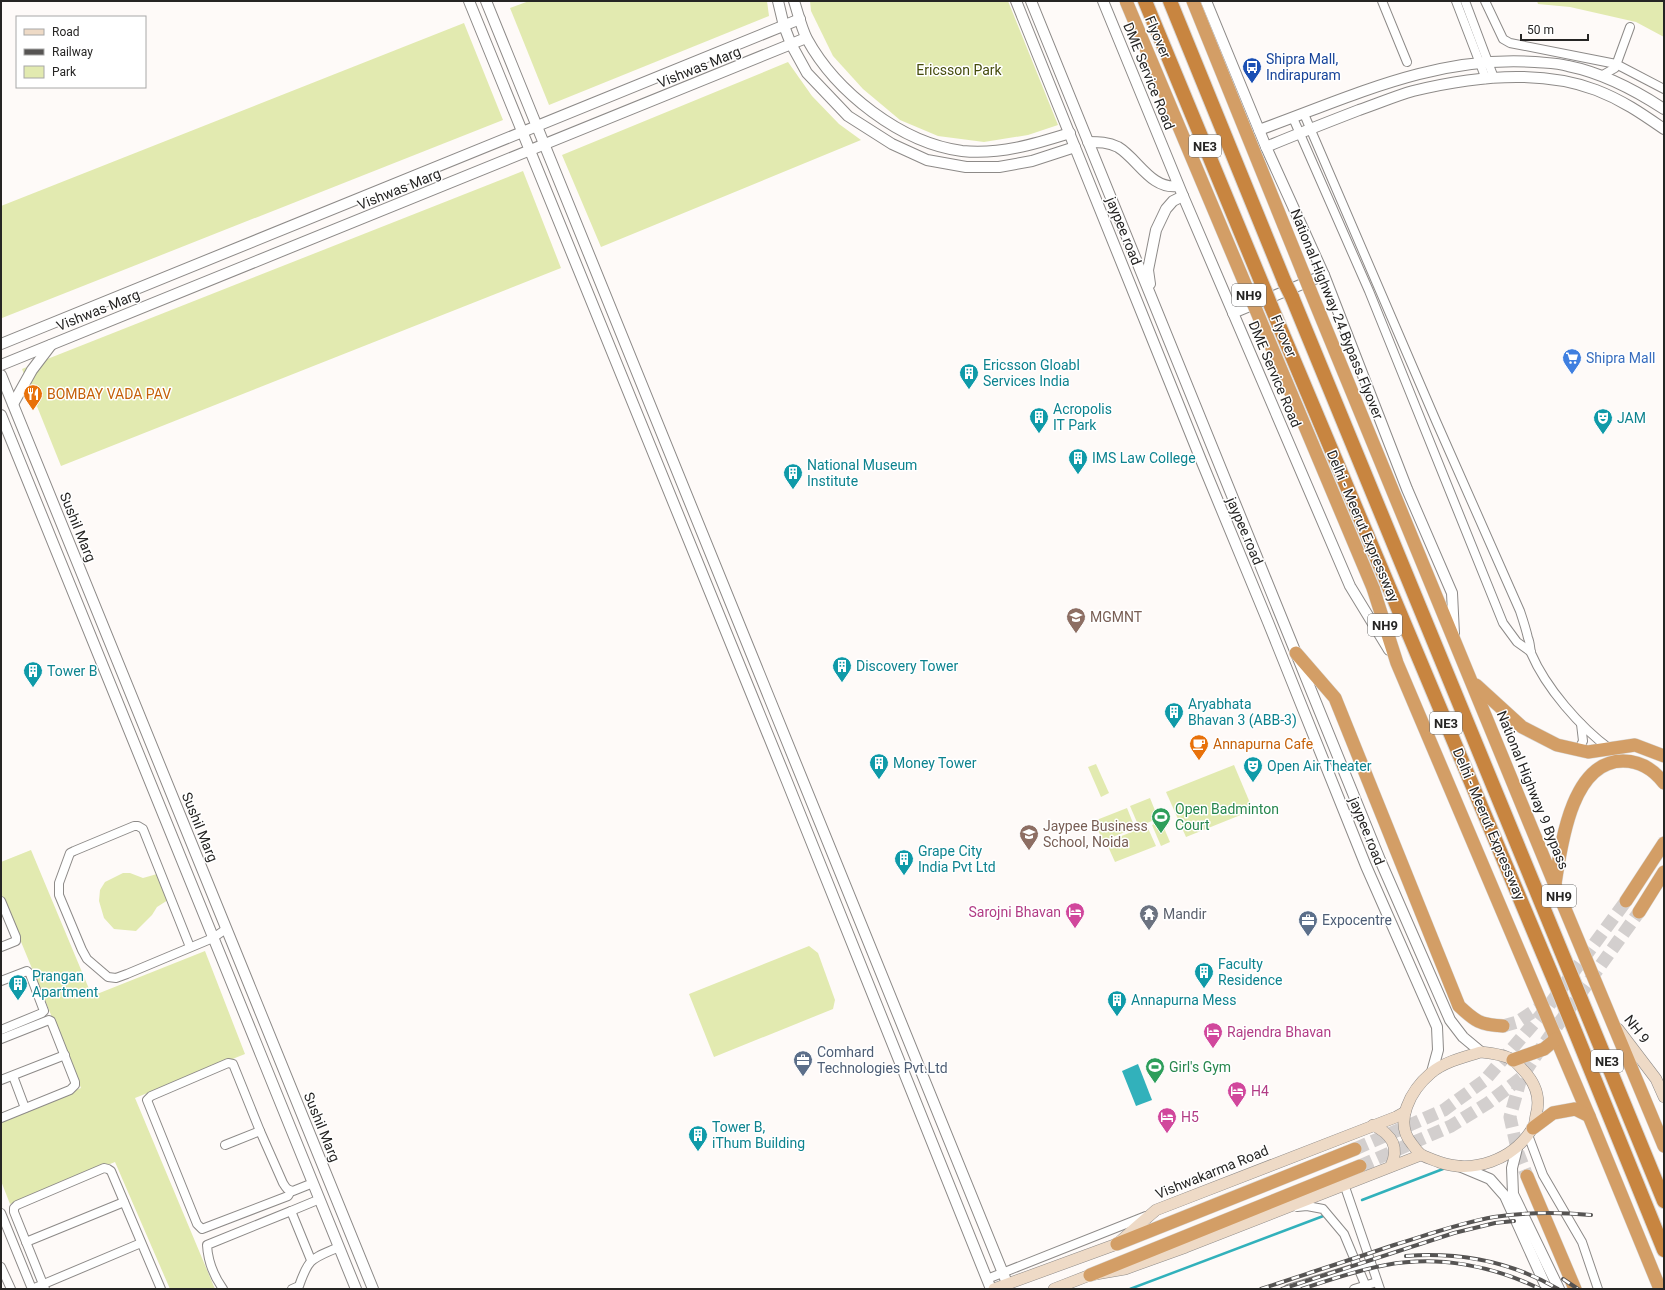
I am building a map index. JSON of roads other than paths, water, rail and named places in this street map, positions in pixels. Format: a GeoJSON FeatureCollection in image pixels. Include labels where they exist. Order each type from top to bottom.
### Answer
{"type":"FeatureCollection","features":[{"type":"Feature","properties":{"kind":"highway","name":"Flyover"},"geometry":{"type":"LineString","coordinates":[[1126,1],[1373,588],[1397,663],[1589,1116],[1660,1289]]}},
{"type":"Feature","properties":{"kind":"highway","name":"Delhi - Meerut Expressway"},"geometry":{"type":"LineString","coordinates":[[1145,1],[1271,306],[1559,991],[1664,1250]]}},
{"type":"Feature","properties":{"kind":"highway","name":"Delhi - Meerut Expressway"},"geometry":{"type":"LineString","coordinates":[[1170,1],[1664,1201]]}},
{"type":"Feature","properties":{"kind":"highway","name":"National Highway 24 Bypass Flyover"},"geometry":{"type":"LineString","coordinates":[[1193,1],[1454,638]]}},
{"type":"Feature","properties":{"kind":"highway","name":"National Highway 9 Bypass"},"geometry":{"type":"LineString","coordinates":[[1454,638],[1610,1020]]}},
{"type":"Feature","properties":{"kind":"highway"},"geometry":{"type":"LineString","coordinates":[[1296,653],[1335,698],[1459,1006],[1474,1020],[1489,1025],[1503,1026]]}},
{"type":"Feature","properties":{"kind":"highway"},"geometry":{"type":"LineString","coordinates":[[1472,681],[1522,727],[1557,745],[1578,751],[1596,752],[1636,745],[1664,756]]}},
{"type":"Feature","properties":{"kind":"highway"},"geometry":{"type":"LineString","coordinates":[[1555,885],[1561,845],[1571,812],[1586,780],[1591,774],[1605,764],[1628,761],[1644,765],[1652,770],[1664,783]]}},
{"type":"Feature","properties":{"kind":"highway"},"geometry":{"type":"LineString","coordinates":[[1626,901],[1664,843]]}},
{"type":"Feature","properties":{"kind":"highway"},"geometry":{"type":"LineString","coordinates":[[1639,912],[1664,872]]}},
{"type":"Feature","properties":{"kind":"highway","name":"NH9"},"geometry":{"type":"LineString","coordinates":[[1610,1020],[1664,1146]]}},
{"type":"Feature","properties":{"kind":"highway"},"geometry":{"type":"LineString","coordinates":[[1513,1060],[1544,1050],[1556,1038]]}},
{"type":"Feature","properties":{"kind":"highway"},"geometry":{"type":"LineString","coordinates":[[1530,1132],[1554,1113],[1575,1109],[1589,1116]]}},
{"type":"Feature","properties":{"kind":"highway"},"geometry":{"type":"LineString","coordinates":[[1117,1244],[1354,1149]]}},
{"type":"Feature","properties":{"kind":"highway"},"geometry":{"type":"LineString","coordinates":[[1090,1275],[1360,1166]]}},
{"type":"Feature","properties":{"kind":"highway"},"geometry":{"type":"LineString","coordinates":[[1527,1176],[1575,1289]]}},
{"type":"Feature","properties":{"kind":"main road","name":"NH 9"},"geometry":{"type":"LineString","coordinates":[[1610,1020],[1656,1079],[1664,1097]]}},
{"type":"Feature","properties":{"kind":"main road"},"geometry":{"type":"LineString","coordinates":[[1481,1052],[1513,1060],[1532,1079],[1537,1091],[1539,1104],[1530,1132],[1517,1148],[1495,1161],[1480,1165],[1448,1165],[1421,1155],[1407,1138],[1403,1121],[1405,1112],[1422,1082],[1432,1072],[1464,1057],[1481,1052]]}},
{"type":"Feature","properties":{"kind":"main road","name":"Vishwakarma Road"},"geometry":{"type":"LineString","coordinates":[[991,1286],[1007,1283],[1117,1244],[1156,1210],[1405,1112]]}},
{"type":"Feature","properties":{"kind":"main road"},"geometry":{"type":"LineString","coordinates":[[1373,1125],[1385,1131],[1391,1139],[1395,1156],[1391,1166]]}},
{"type":"Feature","properties":{"kind":"main road"},"geometry":{"type":"LineString","coordinates":[[1054,1289],[1090,1275],[1125,1269],[1421,1155]]}},
{"type":"Feature","properties":{"kind":"street"},"geometry":{"type":"LineString","coordinates":[[468,1],[786,778],[991,1286],[1003,1272],[1151,1214]]}},
{"type":"Feature","properties":{"kind":"street"},"geometry":{"type":"LineString","coordinates":[[486,1],[1007,1283]]}},
{"type":"Feature","properties":{"kind":"street"},"geometry":{"type":"LineString","coordinates":[[778,1],[784,26],[791,44],[807,73],[848,116],[892,144],[927,160],[966,167],[999,167],[1032,161],[1075,147]]}},
{"type":"Feature","properties":{"kind":"street"},"geometry":{"type":"LineString","coordinates":[[794,1],[806,38],[829,71],[862,105],[899,130],[929,142],[962,151],[992,151],[1022,148],[1070,133]]}},
{"type":"Feature","properties":{"kind":"street","name":"jaypee road"},"geometry":{"type":"LineString","coordinates":[[1016,1],[1200,460],[1268,622],[1366,866],[1437,1027],[1438,1050],[1432,1072]]}},
{"type":"Feature","properties":{"kind":"street"},"geometry":{"type":"LineString","coordinates":[[1031,1],[1380,860],[1450,1020],[1463,1037],[1481,1052]]}},
{"type":"Feature","properties":{"kind":"street","name":"DME Service Road"},"geometry":{"type":"LineString","coordinates":[[1103,1],[1178,186],[1350,586],[1397,663]]}},
{"type":"Feature","properties":{"kind":"street"},"geometry":{"type":"LineString","coordinates":[[1206,1],[1266,147],[1324,275],[1408,489],[1452,594],[1454,638]]}},
{"type":"Feature","properties":{"kind":"street"},"geometry":{"type":"LineString","coordinates":[[1382,1],[1407,62]]}},
{"type":"Feature","properties":{"kind":"street"},"geometry":{"type":"LineString","coordinates":[[1456,1],[1490,79]]}},
{"type":"Feature","properties":{"kind":"street"},"geometry":{"type":"LineString","coordinates":[[1465,1],[1483,62]]}},
{"type":"Feature","properties":{"kind":"street"},"geometry":{"type":"LineString","coordinates":[[1485,1],[1503,39],[1510,43],[1616,64],[1664,89]]}},
{"type":"Feature","properties":{"kind":"street","name":"Vishwas Marg"},"geometry":{"type":"LineString","coordinates":[[1,344],[800,20]]}},
{"type":"Feature","properties":{"kind":"street"},"geometry":{"type":"LineString","coordinates":[[1601,76],[1615,68],[1630,27]]}},
{"type":"Feature","properties":{"kind":"street","name":"Vishwas Marg"},"geometry":{"type":"LineString","coordinates":[[1,365],[806,38]]}},
{"type":"Feature","properties":{"kind":"street"},"geometry":{"type":"LineString","coordinates":[[1259,130],[1384,84],[1426,71],[1483,62],[1516,61],[1556,64],[1579,68],[1636,91],[1664,109]]}},
{"type":"Feature","properties":{"kind":"street"},"geometry":{"type":"LineString","coordinates":[[1266,147],[1413,91],[1490,79],[1545,78],[1594,90],[1632,106],[1664,129]]}},
{"type":"Feature","properties":{"kind":"street"},"geometry":{"type":"LineString","coordinates":[[1304,114],[1436,421],[1520,611],[1531,652],[1556,694],[1581,724],[1610,750]]}},
{"type":"Feature","properties":{"kind":"street"},"geometry":{"type":"LineString","coordinates":[[1293,118],[1369,291],[1503,623],[1517,642],[1531,652]]}},
{"type":"Feature","properties":{"kind":"street"},"geometry":{"type":"LineString","coordinates":[[1088,142],[1105,142],[1119,148],[1140,168],[1162,184],[1170,187],[1178,186]]}},
{"type":"Feature","properties":{"kind":"street"},"geometry":{"type":"LineString","coordinates":[[1152,302],[1148,270],[1156,230],[1166,209],[1173,201],[1183,196]]}},
{"type":"Feature","properties":{"kind":"street"},"geometry":{"type":"LineString","coordinates":[[1233,313],[1324,275]]}},
{"type":"Feature","properties":{"kind":"street"},"geometry":{"type":"LineString","coordinates":[[13,404],[32,370],[52,344]]}},
{"type":"Feature","properties":{"kind":"street"},"geometry":{"type":"LineString","coordinates":[[1397,361],[1410,358]]}},
{"type":"Feature","properties":{"kind":"street","name":"Sushil Marg"},"geometry":{"type":"LineString","coordinates":[[1,376],[373,1289]]}},
{"type":"Feature","properties":{"kind":"street","name":"Sushil Marg"},"geometry":{"type":"LineString","coordinates":[[1,415],[356,1289]]}},
{"type":"Feature","properties":{"kind":"street"},"geometry":{"type":"LineString","coordinates":[[1268,622],[1281,617]]}},
{"type":"Feature","properties":{"kind":"street"},"geometry":{"type":"LineString","coordinates":[[1578,751],[1583,741],[1581,724]]}},
{"type":"Feature","properties":{"kind":"street"},"geometry":{"type":"LineString","coordinates":[[190,948],[143,829],[138,826],[134,826],[70,853],[59,883],[59,895],[84,954],[87,959],[108,977],[116,978],[127,974],[190,948],[214,938],[226,929]]}},
{"type":"Feature","properties":{"kind":"street"},"geometry":{"type":"LineString","coordinates":[[1366,866],[1380,860]]}},
{"type":"Feature","properties":{"kind":"street"},"geometry":{"type":"LineString","coordinates":[[1,901],[16,937],[16,941],[1,948]]}},
{"type":"Feature","properties":{"kind":"street"},"geometry":{"type":"LineString","coordinates":[[1,980],[27,971],[30,974],[44,1011],[1,1030]]}},
{"type":"Feature","properties":{"kind":"street"},"geometry":{"type":"LineString","coordinates":[[1,1039],[49,1020],[51,1021],[75,1082],[75,1085],[70,1090],[1,1118]]}},
{"type":"Feature","properties":{"kind":"street"},"geometry":{"type":"LineString","coordinates":[[1,1080],[65,1055]]}},
{"type":"Feature","properties":{"kind":"street"},"geometry":{"type":"LineString","coordinates":[[291,1191],[288,1190],[283,1183],[233,1064],[228,1063],[151,1096],[147,1100],[197,1224],[202,1229],[288,1196],[291,1191],[313,1183]]}},
{"type":"Feature","properties":{"kind":"street"},"geometry":{"type":"LineString","coordinates":[[13,1076],[25,1108]]}},
{"type":"Feature","properties":{"kind":"street"},"geometry":{"type":"LineString","coordinates":[[225,1145],[260,1131]]}},
{"type":"Feature","properties":{"kind":"street"},"geometry":{"type":"LineString","coordinates":[[1530,1132],[1543,1175],[1582,1242],[1598,1289]]}},
{"type":"Feature","properties":{"kind":"street"},"geometry":{"type":"LineString","coordinates":[[1517,1148],[1512,1168],[1513,1194],[1559,1289]]}},
{"type":"Feature","properties":{"kind":"street"},"geometry":{"type":"LineString","coordinates":[[1459,1166],[1490,1179],[1505,1196],[1547,1289]]}},
{"type":"Feature","properties":{"kind":"street"},"geometry":{"type":"LineString","coordinates":[[44,1286],[14,1212],[14,1208],[17,1205],[104,1168],[108,1168],[111,1171],[161,1289]]}},
{"type":"Feature","properties":{"kind":"street"},"geometry":{"type":"LineString","coordinates":[[1344,1184],[1379,1285],[1354,1289]]}},
{"type":"Feature","properties":{"kind":"street"},"geometry":{"type":"LineString","coordinates":[[223,1289],[207,1259],[207,1245],[320,1199]]}},
{"type":"Feature","properties":{"kind":"street"},"geometry":{"type":"LineString","coordinates":[[26,1242],[124,1202]]}},
{"type":"Feature","properties":{"kind":"street"},"geometry":{"type":"LineString","coordinates":[[1282,1209],[1307,1206],[1323,1209],[1344,1234],[1367,1287]]}},
{"type":"Feature","properties":{"kind":"street"},"geometry":{"type":"LineString","coordinates":[[291,1211],[311,1260]]}},
{"type":"Feature","properties":{"kind":"street"},"geometry":{"type":"LineString","coordinates":[[1,1213],[32,1289],[44,1286],[141,1243]]}},
{"type":"Feature","properties":{"kind":"street"},"geometry":{"type":"LineString","coordinates":[[292,1289],[299,1286],[304,1271],[311,1260],[339,1247]]}},
{"type":"Feature","properties":{"kind":"street"},"geometry":{"type":"LineString","coordinates":[[1288,1289],[1371,1263]]}},
{"type":"Feature","properties":{"kind":"street"},"geometry":{"type":"LineString","coordinates":[[1,1267],[10,1289]]}},
{"type":"Feature","properties":{"kind":"water"},"geometry":{"type":"Polygon","coordinates":[[[1138,1064],[1152,1100],[1136,1106],[1122,1071],[1138,1064]]]}},
{"type":"Feature","properties":{"kind":"waterway"},"geometry":{"type":"LineString","coordinates":[[1362,1200],[1443,1169]]}},
{"type":"Feature","properties":{"kind":"waterway"},"geometry":{"type":"LineString","coordinates":[[1130,1289],[1326,1215]]}},
{"type":"Feature","properties":{"kind":"tunnel"},"geometry":{"type":"LineString","coordinates":[[1355,1149],[1444,1110],[1485,1080],[1547,1008],[1626,901]]}},
{"type":"Feature","properties":{"kind":"tunnel"},"geometry":{"type":"LineString","coordinates":[[1360,1166],[1451,1126],[1488,1103],[1521,1078],[1639,912]]}},
{"type":"Feature","properties":{"kind":"tunnel"},"geometry":{"type":"LineString","coordinates":[[1503,1026],[1517,1022],[1542,1006]]}},
{"type":"Feature","properties":{"kind":"tunnel"},"geometry":{"type":"LineString","coordinates":[[1521,1078],[1510,1117],[1518,1153],[1527,1176]]}},
{"type":"Feature","properties":{"kind":"railway"},"geometry":{"type":"LineString","coordinates":[[1261,1289],[1469,1222],[1506,1215],[1530,1213],[1591,1215]]}},
{"type":"Feature","properties":{"kind":"railway"},"geometry":{"type":"LineString","coordinates":[[1282,1289],[1454,1233],[1495,1223],[1514,1221]]}},
{"type":"Feature","properties":{"kind":"railway"},"geometry":{"type":"LineString","coordinates":[[1406,1256],[1446,1256],[1485,1261],[1522,1272],[1558,1289]]}},
{"type":"Feature","properties":{"kind":"railway"},"geometry":{"type":"LineString","coordinates":[[1302,1289],[1375,1267],[1406,1262],[1426,1261],[1445,1262],[1485,1269],[1504,1274],[1540,1289]]}},
{"type":"Feature","properties":{"kind":"railway"},"geometry":{"type":"LineString","coordinates":[[1563,1279],[1578,1289]]}},
{"type":"Feature","properties":{"kind":"place","name":"Shipra Mall, Indirapuram"},"geometry":{"type":"Point","coordinates":[1252,84]}},
{"type":"Feature","properties":{"kind":"place","name":"Shipra Mall"},"geometry":{"type":"Point","coordinates":[1572,375]}},
{"type":"Feature","properties":{"kind":"place","name":"Ericsson Gloabl Services India"},"geometry":{"type":"Point","coordinates":[969,390]}},
{"type":"Feature","properties":{"kind":"place","name":"BOMBAY VADA PAV"},"geometry":{"type":"Point","coordinates":[33,411]}},
{"type":"Feature","properties":{"kind":"place","name":"Acropolis IT Park"},"geometry":{"type":"Point","coordinates":[1039,434]}},
{"type":"Feature","properties":{"kind":"place","name":"JAM"},"geometry":{"type":"Point","coordinates":[1603,435]}},
{"type":"Feature","properties":{"kind":"place","name":"IMS Law College"},"geometry":{"type":"Point","coordinates":[1078,475]}},
{"type":"Feature","properties":{"kind":"place","name":"National Museum Institute"},"geometry":{"type":"Point","coordinates":[793,490]}},
{"type":"Feature","properties":{"kind":"place","name":"MGMNT"},"geometry":{"type":"Point","coordinates":[1076,634]}},
{"type":"Feature","properties":{"kind":"place","name":"Discovery Tower"},"geometry":{"type":"Point","coordinates":[842,683]}},
{"type":"Feature","properties":{"kind":"place","name":"Tower B"},"geometry":{"type":"Point","coordinates":[33,688]}},
{"type":"Feature","properties":{"kind":"place","name":"Aryabhata Bhavan 3 (ABB-3)"},"geometry":{"type":"Point","coordinates":[1174,729]}},
{"type":"Feature","properties":{"kind":"place","name":"Annapurna Cafe"},"geometry":{"type":"Point","coordinates":[1199,761]}},
{"type":"Feature","properties":{"kind":"place","name":"Money Tower"},"geometry":{"type":"Point","coordinates":[879,780]}},
{"type":"Feature","properties":{"kind":"place","name":"Open Air Theater"},"geometry":{"type":"Point","coordinates":[1253,783]}},
{"type":"Feature","properties":{"kind":"place","name":"Open Badminton Court"},"geometry":{"type":"Point","coordinates":[1161,834]}},
{"type":"Feature","properties":{"kind":"place","name":"Jaypee Business School, Noida"},"geometry":{"type":"Point","coordinates":[1029,851]}},
{"type":"Feature","properties":{"kind":"place","name":"Grape City India Pvt Ltd"},"geometry":{"type":"Point","coordinates":[904,876]}},
{"type":"Feature","properties":{"kind":"place","name":"Sarojni Bhavan"},"geometry":{"type":"Point","coordinates":[1075,929]}},
{"type":"Feature","properties":{"kind":"place","name":"Mandir"},"geometry":{"type":"Point","coordinates":[1149,931]}},
{"type":"Feature","properties":{"kind":"place","name":"Expocentre"},"geometry":{"type":"Point","coordinates":[1308,937]}},
{"type":"Feature","properties":{"kind":"place","name":"Faculty Residence"},"geometry":{"type":"Point","coordinates":[1204,989]}},
{"type":"Feature","properties":{"kind":"place","name":"Prangan Apartment"},"geometry":{"type":"Point","coordinates":[18,1001]}},
{"type":"Feature","properties":{"kind":"place","name":"Annapurna Mess"},"geometry":{"type":"Point","coordinates":[1117,1017]}},
{"type":"Feature","properties":{"kind":"place","name":"Rajendra Bhavan"},"geometry":{"type":"Point","coordinates":[1213,1049]}},
{"type":"Feature","properties":{"kind":"place","name":"Comhard Technologies Pvt.Ltd"},"geometry":{"type":"Point","coordinates":[803,1077]}},
{"type":"Feature","properties":{"kind":"place","name":"Girl's Gym"},"geometry":{"type":"Point","coordinates":[1155,1084]}},
{"type":"Feature","properties":{"kind":"place","name":"H4"},"geometry":{"type":"Point","coordinates":[1237,1108]}},
{"type":"Feature","properties":{"kind":"place","name":"H5"},"geometry":{"type":"Point","coordinates":[1167,1134]}},
{"type":"Feature","properties":{"kind":"place","name":"Tower B, iThum Building"},"geometry":{"type":"Point","coordinates":[698,1152]}},
{"type":"Feature","properties":{"kind":"park label","name":"Ericsson Park"},"geometry":{"type":"Point","coordinates":[959,70]}}]}
